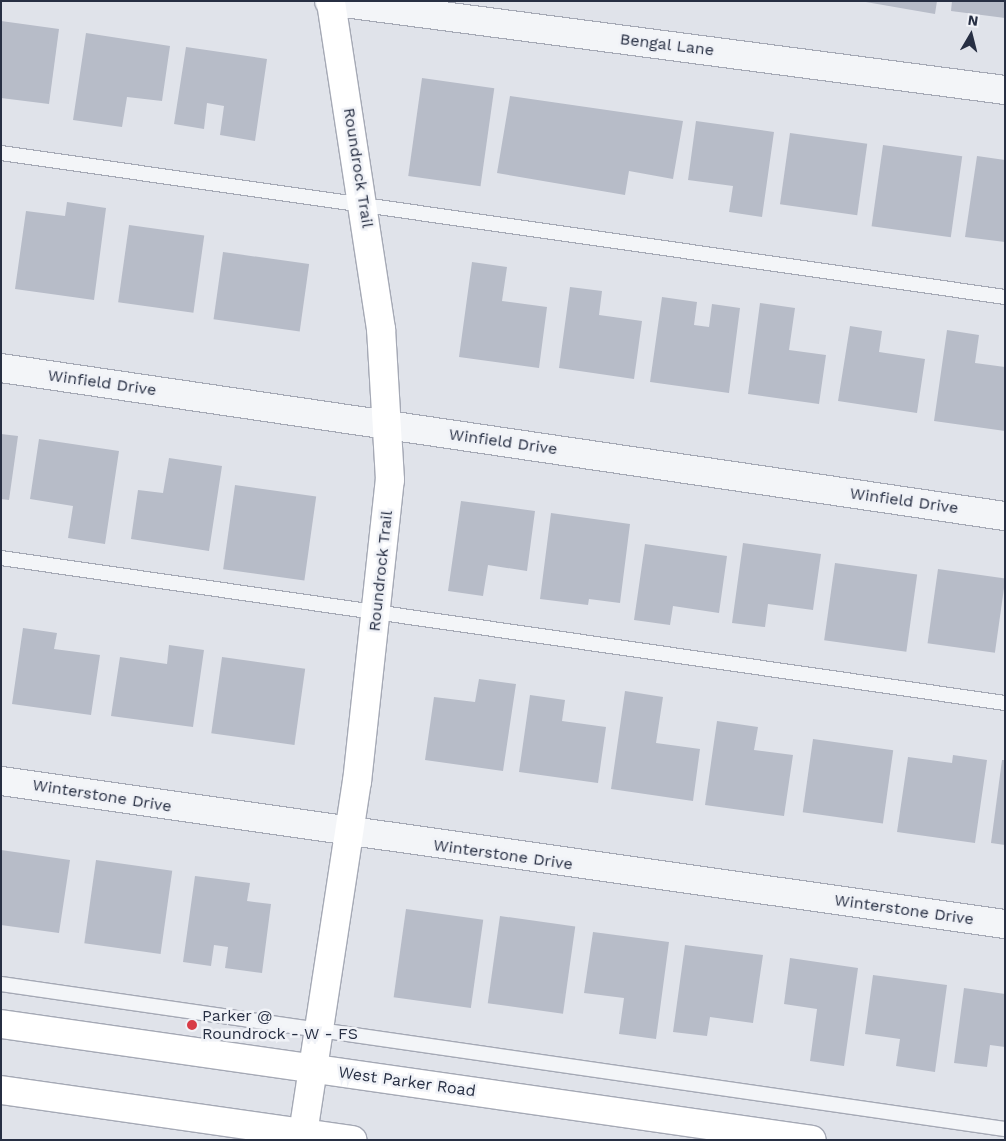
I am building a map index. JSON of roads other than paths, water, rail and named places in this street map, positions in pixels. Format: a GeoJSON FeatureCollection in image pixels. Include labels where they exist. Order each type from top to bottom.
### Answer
{"type":"FeatureCollection","features":[{"type":"Feature","properties":{"kind":"main road","name":"Roundrock Trail"},"geometry":{"type":"LineString","coordinates":[[303,1136],[348,834],[378,610],[390,480],[388,426],[365,207],[330,1]]}},
{"type":"Feature","properties":{"kind":"main road","name":"West Parker Road"},"geometry":{"type":"LineString","coordinates":[[1,1024],[812,1140]]}},
{"type":"Feature","properties":{"kind":"main road"},"geometry":{"type":"LineString","coordinates":[[1,1090],[303,1136],[352,1140]]}},
{"type":"Feature","properties":{"kind":"street","name":"Bengal Lane"},"geometry":{"type":"LineString","coordinates":[[330,1],[1005,90]]}},
{"type":"Feature","properties":{"kind":"street","name":"Winfield Drive"},"geometry":{"type":"LineString","coordinates":[[1,368],[1005,516]]}},
{"type":"Feature","properties":{"kind":"street","name":"Winterstone Drive"},"geometry":{"type":"LineString","coordinates":[[1,781],[348,834],[1005,924]]}},
{"type":"Feature","properties":{"kind":"lane"},"geometry":{"type":"LineString","coordinates":[[1,153],[365,207],[1005,297]]}},
{"type":"Feature","properties":{"kind":"lane"},"geometry":{"type":"LineString","coordinates":[[1,558],[378,610],[1005,702]]}},
{"type":"Feature","properties":{"kind":"lane"},"geometry":{"type":"LineString","coordinates":[[1,984],[1005,1129]]}},
{"type":"Feature","properties":{"kind":"place","name":"Parker @ Roundrock - W - FS"},"geometry":{"type":"Point","coordinates":[192,1025]}}]}
